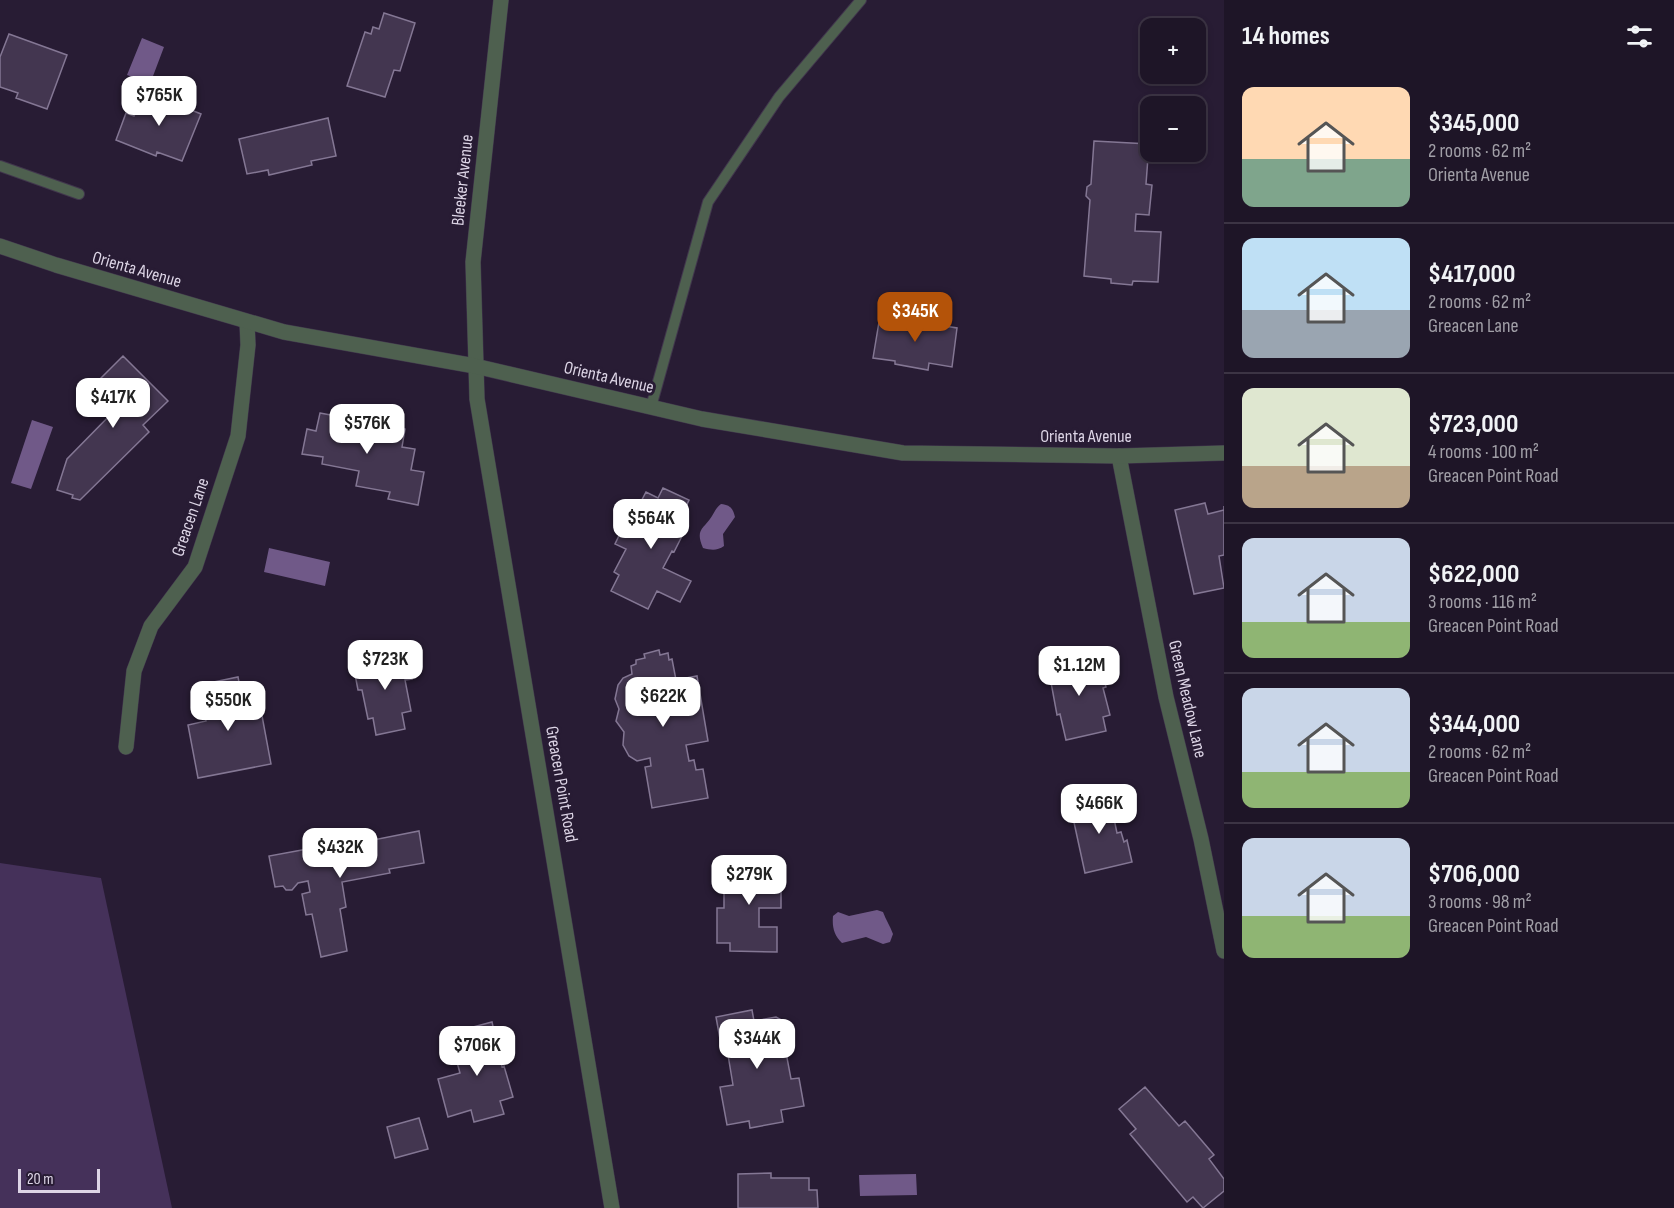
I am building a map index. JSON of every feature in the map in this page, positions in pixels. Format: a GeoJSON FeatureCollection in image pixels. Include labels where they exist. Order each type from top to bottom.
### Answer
{"type":"FeatureCollection","features":[{"type":"Feature","properties":{"kind":"street","name":"Bleeker Avenue"},"geometry":{"type":"LineString","coordinates":[[475,366],[473,262],[501,0]]}},
{"type":"Feature","properties":{"kind":"street","name":"Orienta Avenue"},"geometry":{"type":"LineString","coordinates":[[0,246],[284,333],[475,366],[702,419],[903,453],[1119,456],[1224,453]]}},
{"type":"Feature","properties":{"kind":"street","name":"Greacen Lane"},"geometry":{"type":"LineString","coordinates":[[126,747],[134,671],[151,626],[195,567],[238,436],[248,345],[247,322]]}},
{"type":"Feature","properties":{"kind":"street","name":"Greacen Point Road"},"geometry":{"type":"LineString","coordinates":[[475,366],[477,399],[612,1208]]}},
{"type":"Feature","properties":{"kind":"street","name":"Green Meadow Lane"},"geometry":{"type":"LineString","coordinates":[[1119,456],[1166,697],[1201,839],[1224,951]]}},
{"type":"Feature","properties":{"kind":"lane"},"geometry":{"type":"LineString","coordinates":[[651,407],[708,202],[779,97],[861,0]]}},
{"type":"Feature","properties":{"kind":"lane"},"geometry":{"type":"LineString","coordinates":[[0,166],[79,194]]}},
{"type":"Feature","properties":{"kind":"shaded area"},"geometry":{"type":"Polygon","coordinates":[[[142,38],[164,47],[150,84],[127,75],[142,38]]]}},
{"type":"Feature","properties":{"kind":"shaded area"},"geometry":{"type":"Polygon","coordinates":[[[32,420],[53,427],[31,489],[11,483],[32,420]]]}},
{"type":"Feature","properties":{"kind":"shaded area"},"geometry":{"type":"Polygon","coordinates":[[[721,504],[731,508],[735,517],[723,534],[724,546],[714,550],[703,548],[701,530],[721,504]]]}},
{"type":"Feature","properties":{"kind":"shaded area"},"geometry":{"type":"Polygon","coordinates":[[[269,548],[330,562],[325,586],[264,572],[269,548]]]}},
{"type":"Feature","properties":{"kind":"shaded area"},"geometry":{"type":"Polygon","coordinates":[[[0,863],[101,878],[172,1208],[0,1208],[0,863]]]}},
{"type":"Feature","properties":{"kind":"shaded area"},"geometry":{"type":"Polygon","coordinates":[[[877,910],[883,912],[892,931],[890,942],[883,944],[866,937],[842,943],[839,940],[833,924],[833,916],[838,912],[849,916],[877,910]]]}},
{"type":"Feature","properties":{"kind":"shaded area"},"geometry":{"type":"Polygon","coordinates":[[[916,1174],[917,1195],[860,1196],[859,1175],[916,1174]]]}},
{"type":"Feature","properties":{"kind":"building"},"geometry":{"type":"Polygon","coordinates":[[[384,13],[415,23],[400,71],[394,70],[385,97],[347,86],[365,32],[371,34],[373,27],[379,29],[384,13]]]}},
{"type":"Feature","properties":{"kind":"building"},"geometry":{"type":"Polygon","coordinates":[[[9,34],[67,55],[47,109],[16,98],[18,93],[0,87],[0,57],[9,34]]]}},
{"type":"Feature","properties":{"kind":"building"},"geometry":{"type":"Polygon","coordinates":[[[144,91],[201,114],[182,161],[157,152],[156,156],[116,140],[126,113],[134,116],[144,91]]]}},
{"type":"Feature","properties":{"kind":"building"},"geometry":{"type":"Polygon","coordinates":[[[328,118],[336,156],[311,161],[312,165],[269,175],[268,170],[247,174],[239,139],[328,118]]]}},
{"type":"Feature","properties":{"kind":"building"},"geometry":{"type":"Polygon","coordinates":[[[1094,141],[1140,144],[1140,162],[1148,162],[1146,184],[1152,185],[1149,215],[1136,214],[1135,231],[1161,232],[1158,282],[1133,281],[1132,285],[1111,283],[1111,279],[1084,276],[1090,200],[1086,196],[1087,187],[1091,184],[1094,141]]]}},
{"type":"Feature","properties":{"kind":"building"},"geometry":{"type":"Polygon","coordinates":[[[880,316],[957,328],[952,367],[929,363],[928,370],[873,358],[880,316]]]}},
{"type":"Feature","properties":{"kind":"building"},"geometry":{"type":"Polygon","coordinates":[[[123,356],[168,401],[143,425],[149,432],[80,500],[72,498],[73,495],[57,490],[67,459],[118,407],[95,384],[123,356]]]}},
{"type":"Feature","properties":{"kind":"building"},"geometry":{"type":"Polygon","coordinates":[[[320,413],[405,429],[402,447],[415,449],[411,470],[424,472],[418,505],[388,499],[390,492],[356,486],[359,471],[322,464],[323,457],[302,454],[307,429],[316,431],[320,413]]]}},
{"type":"Feature","properties":{"kind":"building"},"geometry":{"type":"Polygon","coordinates":[[[663,488],[689,500],[677,526],[685,530],[663,568],[691,581],[680,602],[657,591],[648,609],[611,591],[619,575],[614,572],[626,549],[615,544],[630,513],[634,515],[646,492],[658,498],[663,488]]]}},
{"type":"Feature","properties":{"kind":"building"},"geometry":{"type":"Polygon","coordinates":[[[1205,503],[1208,514],[1224,510],[1224,555],[1219,556],[1224,588],[1194,594],[1175,510],[1205,503]]]}},
{"type":"Feature","properties":{"kind":"building"},"geometry":{"type":"Polygon","coordinates":[[[395,650],[398,662],[408,660],[412,679],[405,680],[411,711],[402,713],[405,729],[376,735],[373,718],[368,719],[362,690],[358,690],[354,669],[370,666],[368,655],[395,650]]]}},
{"type":"Feature","properties":{"kind":"building"},"geometry":{"type":"Polygon","coordinates":[[[659,650],[660,655],[668,653],[669,660],[672,659],[676,680],[697,676],[708,741],[686,745],[689,761],[694,760],[696,770],[703,769],[708,798],[652,808],[645,767],[651,766],[650,758],[637,761],[629,756],[623,745],[624,732],[616,721],[619,709],[615,699],[618,685],[623,678],[632,674],[631,666],[636,664],[636,660],[645,658],[644,654],[659,650]]]}},
{"type":"Feature","properties":{"kind":"building"},"geometry":{"type":"Polygon","coordinates":[[[1083,651],[1088,673],[1102,669],[1106,687],[1103,688],[1110,715],[1103,717],[1106,731],[1066,740],[1060,714],[1057,715],[1050,677],[1058,676],[1054,658],[1083,651]]]}},
{"type":"Feature","properties":{"kind":"building"},"geometry":{"type":"Polygon","coordinates":[[[238,677],[244,708],[260,705],[271,764],[198,778],[188,725],[206,721],[199,685],[238,677]]]}},
{"type":"Feature","properties":{"kind":"building"},"geometry":{"type":"Polygon","coordinates":[[[1109,795],[1117,833],[1121,832],[1124,842],[1127,840],[1132,862],[1085,873],[1070,804],[1109,795]]]}},
{"type":"Feature","properties":{"kind":"building"},"geometry":{"type":"Polygon","coordinates":[[[419,831],[424,863],[389,869],[390,873],[342,882],[346,907],[340,909],[347,951],[321,957],[312,914],[306,915],[302,894],[310,892],[308,881],[298,883],[292,890],[286,890],[283,886],[275,887],[269,856],[324,846],[325,853],[374,844],[373,840],[419,831]]]}},
{"type":"Feature","properties":{"kind":"building"},"geometry":{"type":"Polygon","coordinates":[[[724,862],[781,862],[781,908],[759,908],[759,927],[777,927],[777,952],[730,951],[730,943],[717,943],[717,908],[724,908],[724,862]]]}},
{"type":"Feature","properties":{"kind":"building"},"geometry":{"type":"Polygon","coordinates":[[[752,1010],[754,1021],[776,1017],[789,1024],[790,1034],[784,1042],[791,1079],[799,1078],[804,1106],[781,1110],[783,1122],[750,1128],[749,1121],[727,1125],[720,1087],[733,1085],[727,1049],[722,1050],[716,1017],[752,1010]]]}},
{"type":"Feature","properties":{"kind":"building"},"geometry":{"type":"Polygon","coordinates":[[[492,1022],[502,1067],[504,1066],[513,1097],[500,1101],[504,1114],[474,1122],[471,1110],[448,1117],[438,1079],[460,1073],[455,1055],[464,1053],[458,1031],[492,1022]]]}},
{"type":"Feature","properties":{"kind":"building"},"geometry":{"type":"Polygon","coordinates":[[[1145,1087],[1179,1126],[1185,1121],[1214,1155],[1209,1159],[1224,1179],[1224,1191],[1203,1208],[1193,1197],[1187,1202],[1130,1134],[1136,1129],[1119,1109],[1145,1087]]]}},
{"type":"Feature","properties":{"kind":"building"},"geometry":{"type":"Polygon","coordinates":[[[419,1118],[428,1149],[395,1158],[387,1127],[419,1118]]]}},
{"type":"Feature","properties":{"kind":"building"},"geometry":{"type":"Polygon","coordinates":[[[771,1173],[771,1178],[809,1178],[809,1190],[817,1190],[818,1208],[738,1208],[738,1174],[771,1173]]]}}]}
